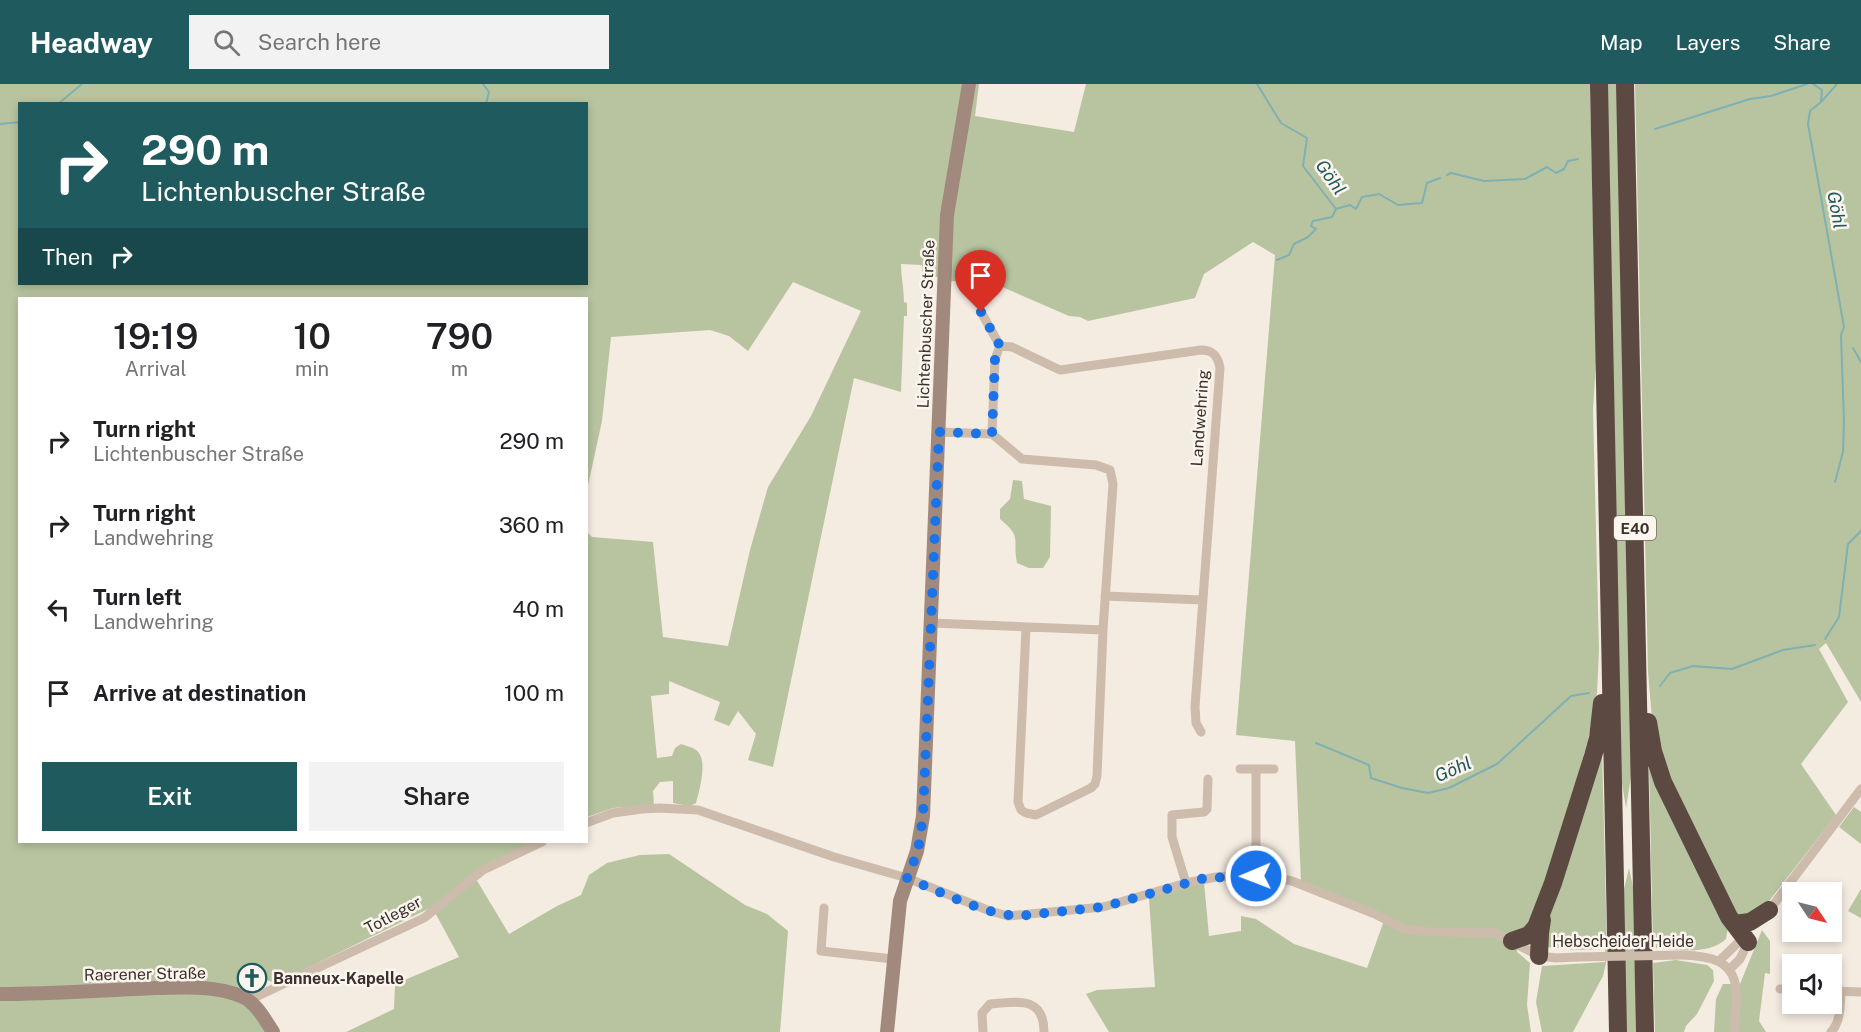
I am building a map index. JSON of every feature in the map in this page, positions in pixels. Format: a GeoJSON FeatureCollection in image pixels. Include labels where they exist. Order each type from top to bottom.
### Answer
{"type":"FeatureCollection","features":[{"type":"Feature","properties":{"kind":"highway","name":"E40"},"geometry":{"type":"LineString","coordinates":[[1599,84],[1618,1032]]}},
{"type":"Feature","properties":{"kind":"highway","name":"E40"},"geometry":{"type":"LineString","coordinates":[[1625,84],[1645,1032]]}},
{"type":"Feature","properties":{"kind":"highway"},"geometry":{"type":"LineString","coordinates":[[1539,956],[1540,933],[1545,907],[1595,747],[1602,709],[1603,683],[1611,658]]}},
{"type":"Feature","properties":{"kind":"highway"},"geometry":{"type":"LineString","coordinates":[[1638,689],[1647,711],[1653,751],[1663,782],[1729,917],[1745,933],[1750,922],[1769,910]]}},
{"type":"Feature","properties":{"kind":"highway"},"geometry":{"type":"LineString","coordinates":[[1512,941],[1533,932],[1545,907]]}},
{"type":"Feature","properties":{"kind":"highway"},"geometry":{"type":"LineString","coordinates":[[1604,994],[1616,941]]}},
{"type":"Feature","properties":{"kind":"street","name":"Lichtenbuscher Straße"},"geometry":{"type":"LineString","coordinates":[[886,1032],[900,901],[918,851],[923,816],[947,215],[969,84]]}},
{"type":"Feature","properties":{"kind":"street"},"geometry":{"type":"LineString","coordinates":[[981,312],[1000,346],[995,359],[992,434]]}},
{"type":"Feature","properties":{"kind":"street","name":"Landwehring"},"geometry":{"type":"LineString","coordinates":[[1000,346],[1012,347],[1060,370],[1201,350],[1214,353],[1219,360],[1195,707],[1196,723],[1201,732]]}},
{"type":"Feature","properties":{"kind":"street"},"geometry":{"type":"LineString","coordinates":[[939,432],[992,434],[1022,459],[1096,465],[1110,470],[1113,484],[1103,630],[1097,776],[1091,788],[1036,815],[1021,810],[1018,802],[1026,628]]}},
{"type":"Feature","properties":{"kind":"street"},"geometry":{"type":"LineString","coordinates":[[1105,596],[1202,600]]}},
{"type":"Feature","properties":{"kind":"street"},"geometry":{"type":"LineString","coordinates":[[931,623],[1103,630]]}},
{"type":"Feature","properties":{"kind":"street"},"geometry":{"type":"LineString","coordinates":[[1256,769],[1256,876]]}},
{"type":"Feature","properties":{"kind":"street"},"geometry":{"type":"LineString","coordinates":[[1240,770],[1274,769]]}},
{"type":"Feature","properties":{"kind":"street"},"geometry":{"type":"LineString","coordinates":[[1186,883],[1172,837],[1172,815],[1204,812],[1208,809],[1209,779]]}},
{"type":"Feature","properties":{"kind":"street"},"geometry":{"type":"LineString","coordinates":[[1769,910],[1861,789]]}},
{"type":"Feature","properties":{"kind":"street"},"geometry":{"type":"LineString","coordinates":[[588,822],[613,813],[642,809],[698,810],[834,857],[907,878]]}},
{"type":"Feature","properties":{"kind":"street","name":"Totleger"},"geometry":{"type":"LineString","coordinates":[[249,1000],[424,918],[483,870],[540,843]]}},
{"type":"Feature","properties":{"kind":"street","name":"Hebscheider Heide"},"geometry":{"type":"LineString","coordinates":[[907,878],[1008,916],[1103,907],[1186,883],[1216,877],[1256,876],[1292,881],[1375,914],[1404,929],[1502,934],[1524,950],[1539,956],[1556,958],[1683,955],[1702,956],[1719,961]]}},
{"type":"Feature","properties":{"kind":"street"},"geometry":{"type":"LineString","coordinates":[[824,908],[821,951],[893,959]]}},
{"type":"Feature","properties":{"kind":"street"},"geometry":{"type":"LineString","coordinates":[[1735,1032],[1737,990],[1729,970],[1719,961],[1745,933]]}},
{"type":"Feature","properties":{"kind":"street"},"geometry":{"type":"LineString","coordinates":[[1729,970],[1740,959],[1745,933]]}},
{"type":"Feature","properties":{"kind":"street","name":"Raerener Straße"},"geometry":{"type":"LineString","coordinates":[[0,994],[200,988],[229,992],[249,1000]]}},
{"type":"Feature","properties":{"kind":"street"},"geometry":{"type":"LineString","coordinates":[[1842,991],[1861,992]]}},
{"type":"Feature","properties":{"kind":"street"},"geometry":{"type":"LineString","coordinates":[[249,1000],[273,1032]]}},
{"type":"Feature","properties":{"kind":"street"},"geometry":{"type":"LineString","coordinates":[[983,1032],[982,1012],[990,1004],[1025,1002],[1035,1007],[1044,1021],[1044,1032]]}},
{"type":"Feature","properties":{"kind":"street"},"geometry":{"type":"LineString","coordinates":[[1831,1032],[1836,1027],[1838,1014]]}},
{"type":"Feature","properties":{"kind":"green space"},"geometry":{"type":"Polygon","coordinates":[[[0,84],[979,84],[975,116],[1074,132],[1086,84],[1590,84],[1596,360],[1593,411],[1599,649],[1597,693],[1588,740],[1536,921],[1520,934],[1517,952],[1530,963],[1527,1005],[1531,1032],[1109,1032],[1086,994],[1097,990],[1155,987],[1149,898],[1204,882],[1209,936],[1241,931],[1241,916],[1256,919],[1294,944],[1367,968],[1386,915],[1301,882],[1295,741],[1236,735],[1275,255],[1253,242],[1204,274],[1195,298],[1088,321],[1080,317],[1069,316],[993,283],[949,281],[950,262],[938,263],[938,277],[925,277],[922,265],[901,264],[907,316],[904,316],[901,392],[854,378],[773,767],[748,760],[756,734],[738,711],[729,726],[714,720],[720,702],[669,681],[669,694],[651,696],[657,758],[672,756],[675,748],[681,744],[700,754],[703,768],[696,803],[690,806],[673,803],[673,781],[660,782],[653,791],[654,805],[613,808],[588,817],[588,533],[592,537],[653,542],[663,637],[728,646],[750,550],[768,487],[811,416],[861,311],[793,282],[748,351],[729,336],[710,330],[611,337],[602,421],[588,485],[588,297],[18,297],[18,843],[537,843],[473,874],[509,934],[581,895],[589,875],[607,863],[640,855],[669,854],[745,905],[767,914],[788,931],[780,1032],[346,1032],[394,1009],[395,984],[459,957],[432,907],[289,977],[272,982],[251,974],[242,978],[242,1004],[257,1016],[269,1032],[0,1032],[0,84]]]}},
{"type":"Feature","properties":{"kind":"green space"},"geometry":{"type":"Polygon","coordinates":[[[1604,84],[1621,84],[1633,763],[1626,808],[1617,752],[1604,84]]]}},
{"type":"Feature","properties":{"kind":"green space"},"geometry":{"type":"Polygon","coordinates":[[[1635,84],[1861,84],[1861,702],[1826,643],[1819,649],[1848,702],[1801,764],[1836,815],[1766,905],[1756,911],[1749,914],[1737,914],[1673,792],[1653,730],[1648,672],[1635,84]]]}},
{"type":"Feature","properties":{"kind":"green space"},"geometry":{"type":"Polygon","coordinates":[[[1013,480],[1022,481],[1024,499],[1051,506],[1050,557],[1043,568],[1029,568],[1017,563],[1014,535],[1000,519],[1000,509],[1010,499],[1013,480]]]}},
{"type":"Feature","properties":{"kind":"green space"},"geometry":{"type":"Polygon","coordinates":[[[1602,748],[1606,963],[1603,976],[1573,1032],[1542,1032],[1536,1002],[1542,966],[1605,962],[1605,949],[1577,950],[1547,947],[1545,929],[1602,748]]]}},
{"type":"Feature","properties":{"kind":"green space"},"geometry":{"type":"Polygon","coordinates":[[[1649,766],[1728,927],[1726,939],[1710,948],[1691,950],[1653,948],[1649,766]]]}},
{"type":"Feature","properties":{"kind":"green space"},"geometry":{"type":"Polygon","coordinates":[[[1854,807],[1861,812],[1861,844],[1839,827],[1854,807]]]}},
{"type":"Feature","properties":{"kind":"green space"},"geometry":{"type":"Polygon","coordinates":[[[1629,868],[1638,910],[1639,1032],[1622,1032],[1621,902],[1629,868]]]}},
{"type":"Feature","properties":{"kind":"green space"},"geometry":{"type":"Polygon","coordinates":[[[1861,889],[1861,918],[1848,911],[1861,889]]]}},
{"type":"Feature","properties":{"kind":"green space"},"geometry":{"type":"Polygon","coordinates":[[[1762,930],[1770,941],[1770,974],[1765,973],[1759,1021],[1766,1032],[1714,1032],[1716,999],[1723,984],[1740,984],[1762,930]]]}},
{"type":"Feature","properties":{"kind":"green space"},"geometry":{"type":"Polygon","coordinates":[[[1676,960],[1707,965],[1713,970],[1714,981],[1697,1014],[1686,1026],[1684,1032],[1655,1032],[1653,963],[1676,960]]]}},
{"type":"Feature","properties":{"kind":"waterway","name":"Göhl"},"geometry":{"type":"LineString","coordinates":[[60,102],[82,84]]}},
{"type":"Feature","properties":{"kind":"waterway","name":"Göhl"},"geometry":{"type":"LineString","coordinates":[[483,84],[489,92],[486,102]]}},
{"type":"Feature","properties":{"kind":"waterway","name":"Göhl"},"geometry":{"type":"LineString","coordinates":[[1257,84],[1281,123],[1307,138],[1303,166],[1336,209],[1350,205],[1356,209],[1362,197],[1379,194],[1398,205],[1422,203],[1427,183],[1440,178]]}},
{"type":"Feature","properties":{"kind":"waterway","name":"Göhl"},"geometry":{"type":"LineString","coordinates":[[1655,129],[1807,84]]}},
{"type":"Feature","properties":{"kind":"waterway","name":"Göhl"},"geometry":{"type":"LineString","coordinates":[[1813,84],[1822,90],[1821,102],[1810,111],[1808,124],[1844,327],[1841,335],[1843,452],[1835,482]]}},
{"type":"Feature","properties":{"kind":"waterway","name":"Göhl"},"geometry":{"type":"LineString","coordinates":[[1821,102],[1837,84]]}},
{"type":"Feature","properties":{"kind":"waterway","name":"Göhl"},"geometry":{"type":"LineString","coordinates":[[0,124],[18,122]]}},
{"type":"Feature","properties":{"kind":"waterway","name":"Göhl"},"geometry":{"type":"LineString","coordinates":[[1447,175],[1451,173],[1484,181],[1525,179],[1547,167],[1556,173],[1564,169],[1568,161],[1578,159]]}},
{"type":"Feature","properties":{"kind":"waterway"},"geometry":{"type":"LineString","coordinates":[[1277,260],[1289,255],[1294,244],[1308,237],[1316,229],[1311,226],[1313,221],[1332,217],[1336,209]]}},
{"type":"Feature","properties":{"kind":"waterway","name":"Göhl"},"geometry":{"type":"LineString","coordinates":[[1853,348],[1861,362]]}},
{"type":"Feature","properties":{"kind":"waterway","name":"Göhl"},"geometry":{"type":"LineString","coordinates":[[1825,639],[1839,617],[1848,544],[1861,531]]}},
{"type":"Feature","properties":{"kind":"waterway","name":"Göhl"},"geometry":{"type":"LineString","coordinates":[[1660,686],[1670,673],[1693,666],[1732,669],[1783,650],[1815,645]]}},
{"type":"Feature","properties":{"kind":"waterway","name":"Göhl"},"geometry":{"type":"LineString","coordinates":[[1316,743],[1369,765],[1371,778],[1428,793],[1449,788],[1497,764],[1571,696],[1589,693]]}},
{"type":"Feature","properties":{"kind":"place","name":"Banneux-Kapelle"},"geometry":{"type":"Point","coordinates":[252,978]}},
{"type":"Feature","properties":{"kind":"route"},"geometry":{"type":"LineString","coordinates":[[981,312],[1000,346],[995,359],[992,434],[939,432],[922,832],[918,851],[907,878],[990,911],[1008,916],[1019,916],[1103,907],[1205,878],[1256,876]]}}]}
